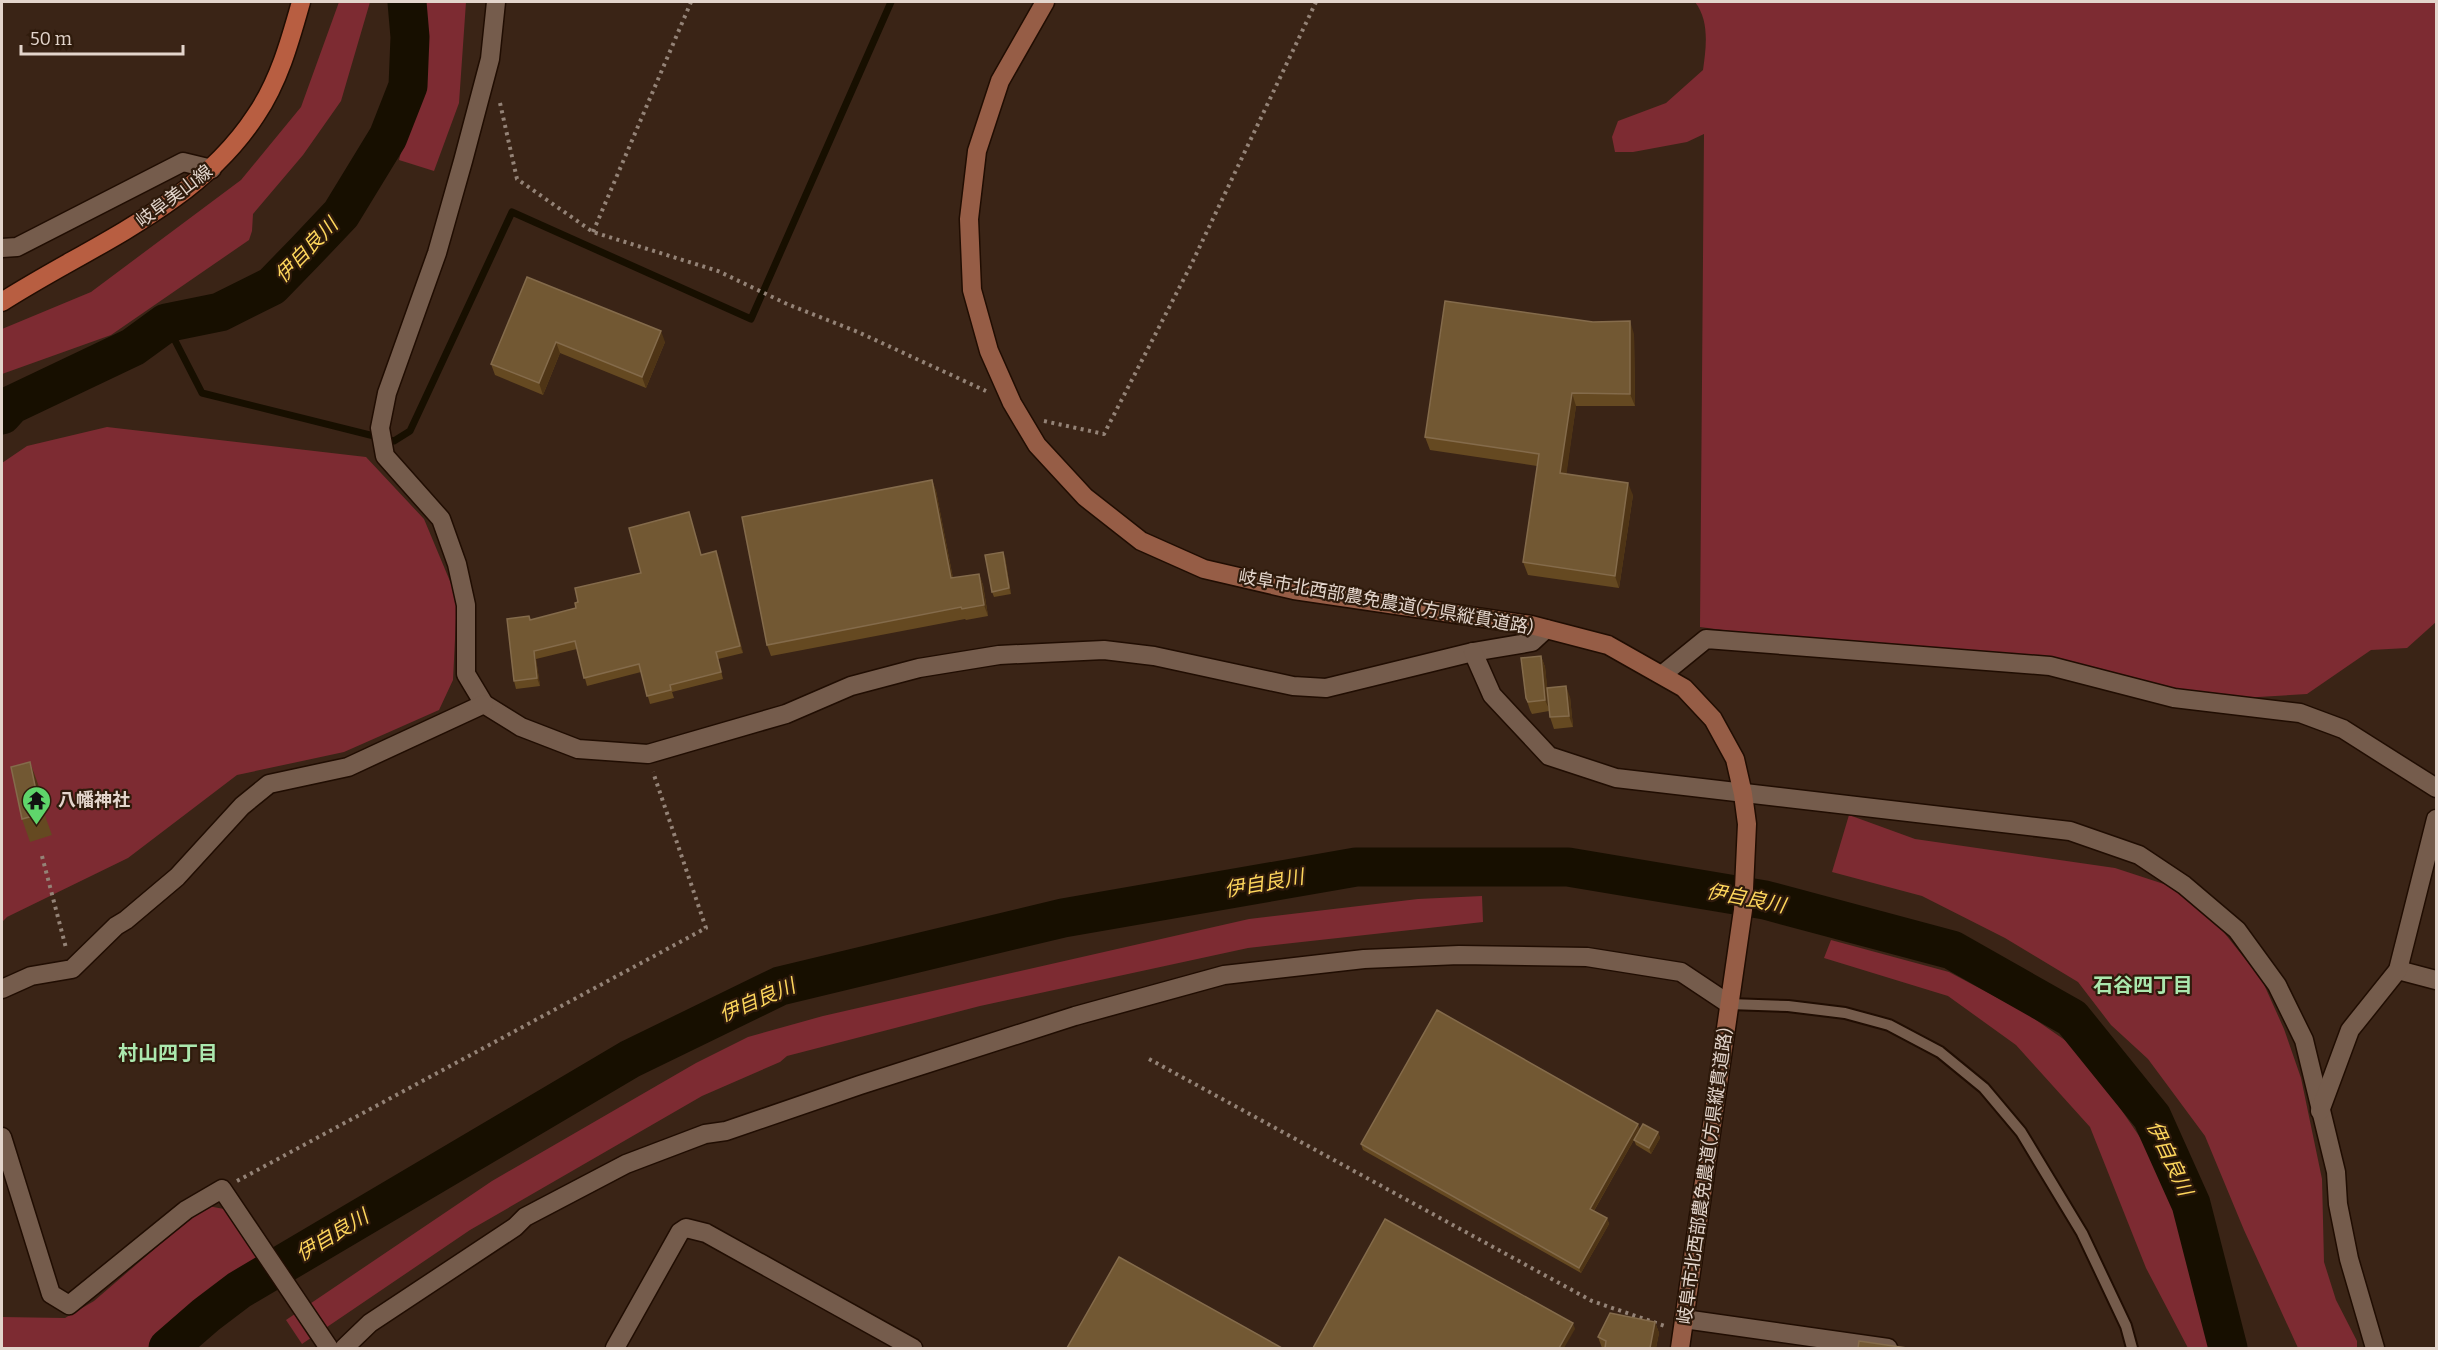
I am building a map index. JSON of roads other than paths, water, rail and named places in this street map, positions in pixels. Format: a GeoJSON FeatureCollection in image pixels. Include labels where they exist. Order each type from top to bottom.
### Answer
{"type":"FeatureCollection","features":[{"type":"Feature","properties":{"kind":"main road","name":"岐阜美山線"},"geometry":{"type":"LineString","coordinates":[[2,302],[137,225],[212,169],[256,116],[283,63],[301,2]]}},
{"type":"Feature","properties":{"kind":"street"},"geometry":{"type":"LineString","coordinates":[[496,2],[490,59],[460,172],[437,253],[387,393],[380,428],[385,456],[441,519],[458,564],[466,604],[466,674],[484,704],[521,727],[578,749],[648,754],[786,714],[851,686],[919,668],[999,655],[1104,650],[1154,656],[1293,686],[1326,688],[1473,652],[1532,642],[1546,629]]}},
{"type":"Feature","properties":{"kind":"street","name":"岐阜市北西部農免農道(方県縦貫道路)"},"geometry":{"type":"LineString","coordinates":[[1045,2],[1000,81],[977,151],[969,219],[972,290],[989,351],[1015,409],[1037,445],[1085,497],[1141,541],[1204,569],[1294,590],[1546,629],[1608,645],[1663,674],[1684,688],[1713,719],[1735,759],[1747,824],[1743,910],[1682,1333]]}},
{"type":"Feature","properties":{"kind":"street"},"geometry":{"type":"LineString","coordinates":[[2,248],[17,247],[183,162],[212,169]]}},
{"type":"Feature","properties":{"kind":"street"},"geometry":{"type":"LineString","coordinates":[[1663,674],[1706,639],[2050,666],[2174,698],[2300,713],[2343,729],[2436,788]]}},
{"type":"Feature","properties":{"kind":"street"},"geometry":{"type":"LineString","coordinates":[[1473,652],[1492,695],[1549,756],[1616,778],[2070,831],[2139,855],[2184,885],[2237,930],[2277,985],[2304,1040],[2336,1172],[2338,1204],[2349,1259],[2375,1348]]}},
{"type":"Feature","properties":{"kind":"street"},"geometry":{"type":"LineString","coordinates":[[2,988],[31,976],[72,969],[116,926],[177,877],[242,806],[269,783],[348,767],[484,704]]}},
{"type":"Feature","properties":{"kind":"street"},"geometry":{"type":"LineString","coordinates":[[2320,1111],[2350,1030],[2398,970],[2436,819]]}},
{"type":"Feature","properties":{"kind":"street"},"geometry":{"type":"LineString","coordinates":[[344,1348],[370,1323],[515,1227],[525,1217],[626,1164],[705,1134],[726,1131],[1075,1016],[1181,985],[1207,981],[1224,975],[1364,959],[1459,955],[1587,957],[1681,972],[1730,1004]]}},
{"type":"Feature","properties":{"kind":"street"},"geometry":{"type":"LineString","coordinates":[[2398,970],[2436,980]]}},
{"type":"Feature","properties":{"kind":"street"},"geometry":{"type":"LineString","coordinates":[[2,1137],[51,1294],[69,1305],[186,1210],[222,1190],[327,1345]]}},
{"type":"Feature","properties":{"kind":"street"},"geometry":{"type":"LineString","coordinates":[[615,1348],[680,1232],[686,1228],[706,1233],[914,1348]]}},
{"type":"Feature","properties":{"kind":"street"},"geometry":{"type":"LineString","coordinates":[[1682,1333],[1888,1348]]}},
{"type":"Feature","properties":{"kind":"lane"},"geometry":{"type":"LineString","coordinates":[[1730,1004],[1788,1006],[1845,1013],[1888,1024],[1941,1052],[1984,1088],[2021,1132],[2082,1233],[2126,1326],[2132,1348]]}},
{"type":"Feature","properties":{"kind":"waterway","name":"伊自良川"},"geometry":{"type":"LineString","coordinates":[[2,415],[11,405],[133,347],[166,323],[220,312],[272,286],[341,214],[388,137],[408,86],[410,37],[407,2]]}},
{"type":"Feature","properties":{"kind":"waterway"},"geometry":{"type":"LineString","coordinates":[[166,323],[202,393],[394,441],[410,431],[512,212],[751,319],[891,2]]}},
{"type":"Feature","properties":{"kind":"waterway","name":"伊自良川"},"geometry":{"type":"LineString","coordinates":[[168,1348],[239,1290],[630,1059],[780,986],[1063,918],[1356,867],[1568,867],[1765,900],[1952,950],[2072,1018],[2152,1117],[2191,1204],[2228,1348]]}},
{"type":"Feature","properties":{"kind":"place","name":"八幡神社"},"geometry":{"type":"Point","coordinates":[37,826]}},
{"type":"Feature","properties":{"kind":"district","name":"石谷四丁目"},"geometry":{"type":"Point","coordinates":[2143,985]}},
{"type":"Feature","properties":{"kind":"district","name":"村山四丁目"},"geometry":{"type":"Point","coordinates":[168,1053]}}]}
